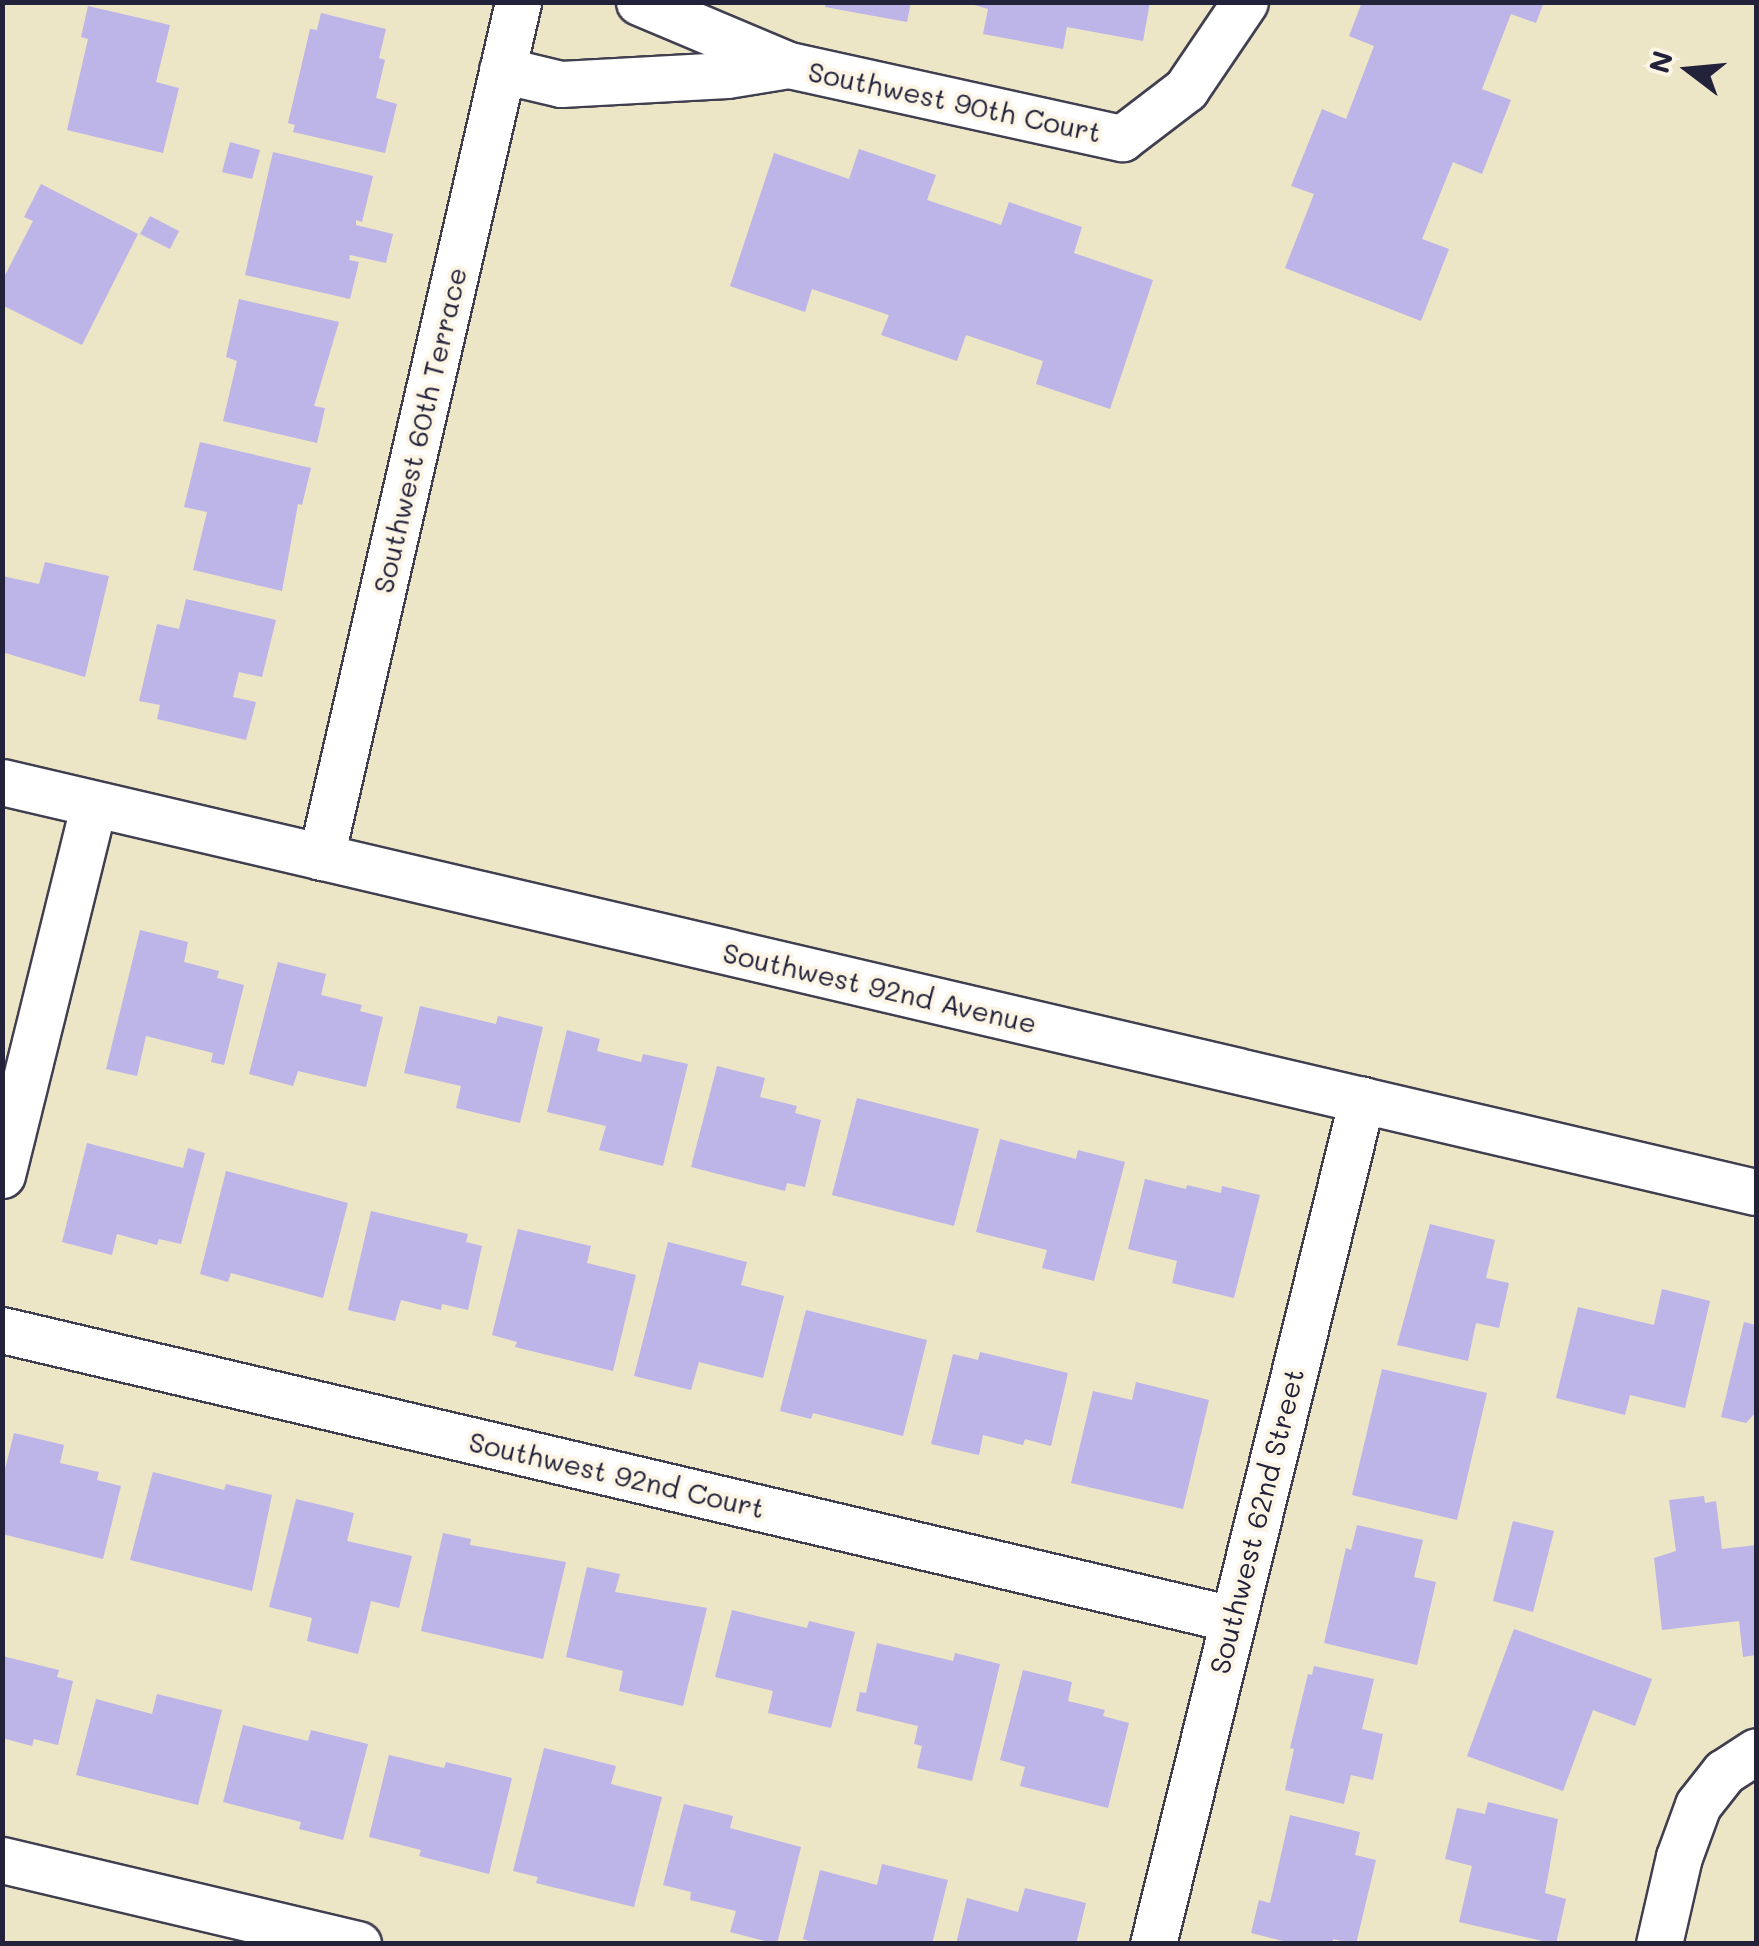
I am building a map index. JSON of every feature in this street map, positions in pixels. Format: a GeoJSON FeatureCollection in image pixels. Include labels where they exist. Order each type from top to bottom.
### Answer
{"type":"FeatureCollection","features":[{"type":"Feature","properties":{"kind":"street","name":"Southwest 60th Terrace"},"geometry":{"type":"LineString","coordinates":[[321,857],[518,2]]}},
{"type":"Feature","properties":{"kind":"street","name":"Southwest 90th Court"},"geometry":{"type":"LineString","coordinates":[[639,2],[788,65],[1122,138],[1186,89],[1246,2]]}},
{"type":"Feature","properties":{"kind":"street","name":"Southwest 90th Court"},"geometry":{"type":"LineString","coordinates":[[502,70],[561,84],[726,74],[788,65]]}},
{"type":"Feature","properties":{"kind":"street","name":"Southwest 92nd Avenue"},"geometry":{"type":"LineString","coordinates":[[2,782],[1756,1192]]}},
{"type":"Feature","properties":{"kind":"street"},"geometry":{"type":"LineString","coordinates":[[2,1175],[94,804]]}},
{"type":"Feature","properties":{"kind":"street","name":"Southwest 62nd Street"},"geometry":{"type":"LineString","coordinates":[[1152,1944],[1362,1099]]}},
{"type":"Feature","properties":{"kind":"street","name":"Southwest 92nd Court"},"geometry":{"type":"LineString","coordinates":[[2,1330],[1232,1619]]}},
{"type":"Feature","properties":{"kind":"street"},"geometry":{"type":"LineString","coordinates":[[1659,1944],[1679,1857],[1698,1805],[1724,1772],[1756,1751]]}},
{"type":"Feature","properties":{"kind":"street"},"geometry":{"type":"LineString","coordinates":[[2,1860],[358,1944]]}},
{"type":"Feature","properties":{"kind":"building"},"geometry":{"type":"Polygon","coordinates":[[[826,2],[911,2],[907,22],[825,7],[826,2]]]}},
{"type":"Feature","properties":{"kind":"building"},"geometry":{"type":"Polygon","coordinates":[[[964,2],[1150,2],[1143,41],[1067,27],[1063,49],[983,34],[988,9],[964,2]]]}},
{"type":"Feature","properties":{"kind":"building"},"geometry":{"type":"Polygon","coordinates":[[[1362,2],[1544,2],[1536,23],[1511,14],[1482,89],[1511,100],[1482,174],[1453,162],[1422,239],[1449,249],[1421,321],[1285,268],[1314,194],[1291,186],[1322,109],[1346,119],[1374,46],[1349,36],[1362,2]]]}},
{"type":"Feature","properties":{"kind":"building"},"geometry":{"type":"Polygon","coordinates":[[[88,6],[170,25],[156,82],[179,88],[163,153],[67,130],[88,39],[81,37],[88,6]]]}},
{"type":"Feature","properties":{"kind":"building"},"geometry":{"type":"Polygon","coordinates":[[[321,13],[386,29],[379,58],[385,60],[376,98],[397,104],[385,153],[293,132],[295,125],[288,123],[310,29],[317,30],[321,13]]]}},
{"type":"Feature","properties":{"kind":"building"},"geometry":{"type":"Polygon","coordinates":[[[230,142],[260,150],[252,179],[222,172],[230,142]]]}},
{"type":"Feature","properties":{"kind":"building"},"geometry":{"type":"Polygon","coordinates":[[[859,149],[936,175],[927,200],[1001,225],[1009,202],[1082,227],[1074,253],[1153,280],[1110,409],[1036,384],[1043,361],[966,335],[957,361],[881,335],[889,315],[812,289],[805,312],[730,286],[774,153],[849,179],[859,149]]]}},
{"type":"Feature","properties":{"kind":"building"},"geometry":{"type":"Polygon","coordinates":[[[273,152],[373,176],[362,222],[356,220],[356,225],[393,234],[386,263],[350,255],[349,260],[359,262],[350,299],[245,275],[273,152]]]}},
{"type":"Feature","properties":{"kind":"building"},"geometry":{"type":"Polygon","coordinates":[[[41,184],[138,234],[82,345],[2,305],[2,281],[33,221],[24,217],[41,184]]]}},
{"type":"Feature","properties":{"kind":"building"},"geometry":{"type":"Polygon","coordinates":[[[150,216],[179,231],[170,249],[140,234],[150,216]]]}},
{"type":"Feature","properties":{"kind":"building"},"geometry":{"type":"Polygon","coordinates":[[[239,299],[339,322],[314,406],[325,408],[317,443],[223,421],[237,361],[226,357],[239,299]]]}},
{"type":"Feature","properties":{"kind":"building"},"geometry":{"type":"Polygon","coordinates":[[[200,442],[311,468],[302,505],[298,504],[282,591],[193,570],[207,512],[184,507],[200,442]]]}},
{"type":"Feature","properties":{"kind":"building"},"geometry":{"type":"Polygon","coordinates":[[[45,562],[109,576],[85,677],[2,652],[2,576],[39,584],[45,562]]]}},
{"type":"Feature","properties":{"kind":"building"},"geometry":{"type":"Polygon","coordinates":[[[186,599],[276,620],[262,677],[239,672],[233,697],[256,702],[246,740],[157,719],[160,705],[139,701],[157,624],[179,629],[186,599]]]}},
{"type":"Feature","properties":{"kind":"building"},"geometry":{"type":"Polygon","coordinates":[[[140,930],[188,942],[184,962],[219,971],[217,978],[244,985],[224,1065],[211,1062],[213,1053],[146,1036],[137,1076],[106,1069],[140,930]]]}},
{"type":"Feature","properties":{"kind":"building"},"geometry":{"type":"Polygon","coordinates":[[[278,962],[326,974],[321,995],[362,1005],[360,1011],[383,1017],[366,1087],[298,1071],[293,1086],[249,1074],[278,962]]]}},
{"type":"Feature","properties":{"kind":"building"},"geometry":{"type":"Polygon","coordinates":[[[420,1006],[496,1024],[498,1016],[543,1027],[520,1123],[456,1108],[461,1086],[404,1073],[420,1006]]]}},
{"type":"Feature","properties":{"kind":"building"},"geometry":{"type":"Polygon","coordinates":[[[567,1030],[600,1039],[597,1051],[641,1062],[643,1054],[688,1064],[663,1166],[599,1150],[606,1126],[547,1112],[567,1030]]]}},
{"type":"Feature","properties":{"kind":"building"},"geometry":{"type":"Polygon","coordinates":[[[717,1066],[765,1078],[760,1097],[797,1106],[795,1113],[821,1120],[805,1187],[787,1183],[785,1191],[691,1167],[717,1066]]]}},
{"type":"Feature","properties":{"kind":"building"},"geometry":{"type":"Polygon","coordinates":[[[857,1098],[979,1129],[954,1226],[832,1195],[857,1098]]]}},
{"type":"Feature","properties":{"kind":"building"},"geometry":{"type":"Polygon","coordinates":[[[1000,1139],[1076,1159],[1078,1150],[1125,1162],[1094,1281],[1042,1268],[1047,1250],[976,1232],[1000,1139]]]}},
{"type":"Feature","properties":{"kind":"building"},"geometry":{"type":"Polygon","coordinates":[[[87,1143],[183,1168],[188,1148],[205,1153],[181,1244],[159,1239],[157,1245],[117,1234],[112,1255],[62,1242],[87,1143]]]}},
{"type":"Feature","properties":{"kind":"building"},"geometry":{"type":"Polygon","coordinates":[[[226,1171],[348,1203],[323,1298],[231,1273],[228,1282],[200,1274],[226,1171]]]}},
{"type":"Feature","properties":{"kind":"building"},"geometry":{"type":"Polygon","coordinates":[[[1145,1179],[1186,1189],[1187,1185],[1221,1193],[1222,1186],[1260,1195],[1234,1298],[1172,1283],[1177,1261],[1128,1249],[1145,1179]]]}},
{"type":"Feature","properties":{"kind":"building"},"geometry":{"type":"Polygon","coordinates":[[[371,1211],[468,1234],[466,1242],[482,1246],[468,1310],[442,1304],[441,1310],[401,1300],[395,1321],[348,1310],[371,1211]]]}},
{"type":"Feature","properties":{"kind":"building"},"geometry":{"type":"Polygon","coordinates":[[[1430,1224],[1495,1240],[1486,1278],[1509,1283],[1499,1328],[1476,1323],[1468,1361],[1397,1345],[1430,1224]]]}},
{"type":"Feature","properties":{"kind":"building"},"geometry":{"type":"Polygon","coordinates":[[[518,1229],[591,1246],[587,1263],[636,1275],[613,1371],[515,1347],[517,1342],[492,1335],[518,1229]]]}},
{"type":"Feature","properties":{"kind":"building"},"geometry":{"type":"Polygon","coordinates":[[[668,1242],[747,1262],[741,1285],[784,1296],[763,1378],[699,1362],[691,1390],[634,1376],[668,1242]]]}},
{"type":"Feature","properties":{"kind":"building"},"geometry":{"type":"Polygon","coordinates":[[[1662,1289],[1710,1301],[1685,1408],[1630,1395],[1625,1415],[1556,1398],[1578,1307],[1654,1325],[1662,1289]]]}},
{"type":"Feature","properties":{"kind":"building"},"geometry":{"type":"Polygon","coordinates":[[[806,1310],[927,1340],[903,1436],[813,1413],[811,1419],[780,1411],[806,1310]]]}},
{"type":"Feature","properties":{"kind":"building"},"geometry":{"type":"Polygon","coordinates":[[[1744,1322],[1756,1325],[1756,1412],[1746,1423],[1721,1417],[1744,1322]]]}},
{"type":"Feature","properties":{"kind":"building"},"geometry":{"type":"Polygon","coordinates":[[[980,1352],[1068,1373],[1051,1446],[1025,1439],[1023,1445],[983,1435],[979,1455],[931,1444],[953,1354],[978,1360],[980,1352]]]}},
{"type":"Feature","properties":{"kind":"building"},"geometry":{"type":"Polygon","coordinates":[[[1382,1369],[1487,1393],[1457,1520],[1352,1495],[1382,1369]]]}},
{"type":"Feature","properties":{"kind":"building"},"geometry":{"type":"Polygon","coordinates":[[[1136,1382],[1209,1400],[1183,1509],[1071,1483],[1093,1391],[1132,1400],[1136,1382]]]}},
{"type":"Feature","properties":{"kind":"building"},"geometry":{"type":"Polygon","coordinates":[[[14,1433],[64,1445],[60,1463],[99,1472],[97,1480],[121,1486],[103,1559],[2,1534],[2,1481],[14,1433]]]}},
{"type":"Feature","properties":{"kind":"building"},"geometry":{"type":"Polygon","coordinates":[[[153,1472],[224,1490],[226,1484],[272,1495],[252,1591],[130,1560],[153,1472]]]}},
{"type":"Feature","properties":{"kind":"building"},"geometry":{"type":"Polygon","coordinates":[[[1704,1496],[1705,1503],[1716,1501],[1722,1549],[1756,1545],[1756,1655],[1743,1657],[1739,1621],[1662,1630],[1654,1558],[1676,1551],[1669,1500],[1704,1496]]]}},
{"type":"Feature","properties":{"kind":"building"},"geometry":{"type":"Polygon","coordinates":[[[296,1499],[354,1513],[347,1541],[412,1556],[399,1608],[371,1601],[358,1654],[307,1641],[312,1618],[269,1607],[296,1499]]]}},
{"type":"Feature","properties":{"kind":"building"},"geometry":{"type":"Polygon","coordinates":[[[1513,1521],[1554,1531],[1533,1612],[1493,1601],[1513,1521]]]}},
{"type":"Feature","properties":{"kind":"building"},"geometry":{"type":"Polygon","coordinates":[[[1357,1525],[1423,1540],[1414,1577],[1436,1582],[1417,1665],[1324,1643],[1346,1548],[1351,1550],[1357,1525]]]}},
{"type":"Feature","properties":{"kind":"building"},"geometry":{"type":"Polygon","coordinates":[[[443,1533],[471,1539],[470,1545],[566,1562],[543,1659],[421,1631],[443,1533]]]}},
{"type":"Feature","properties":{"kind":"building"},"geometry":{"type":"Polygon","coordinates":[[[587,1567],[620,1574],[615,1592],[707,1608],[683,1706],[619,1691],[623,1671],[566,1657],[587,1567]]]}},
{"type":"Feature","properties":{"kind":"building"},"geometry":{"type":"Polygon","coordinates":[[[732,1610],[807,1628],[809,1621],[855,1632],[831,1728],[768,1713],[773,1691],[715,1677],[732,1610]]]}},
{"type":"Feature","properties":{"kind":"building"},"geometry":{"type":"Polygon","coordinates":[[[1514,1629],[1652,1679],[1635,1726],[1593,1710],[1563,1791],[1467,1756],[1514,1629]]]}},
{"type":"Feature","properties":{"kind":"building"},"geometry":{"type":"Polygon","coordinates":[[[877,1643],[953,1661],[955,1653],[1000,1664],[972,1781],[917,1768],[922,1746],[914,1744],[918,1726],[856,1711],[860,1692],[866,1693],[877,1643]]]}},
{"type":"Feature","properties":{"kind":"building"},"geometry":{"type":"Polygon","coordinates":[[[2,1656],[59,1670],[57,1677],[73,1681],[58,1745],[34,1739],[32,1746],[2,1738],[2,1656]]]}},
{"type":"Feature","properties":{"kind":"building"},"geometry":{"type":"Polygon","coordinates":[[[1314,1666],[1374,1679],[1362,1729],[1383,1734],[1373,1780],[1351,1775],[1344,1804],[1285,1790],[1294,1749],[1290,1748],[1308,1674],[1312,1675],[1314,1666]]]}},
{"type":"Feature","properties":{"kind":"building"},"geometry":{"type":"Polygon","coordinates":[[[1023,1670],[1072,1682],[1068,1701],[1105,1710],[1103,1716],[1129,1723],[1108,1808],[1020,1786],[1025,1767],[1000,1760],[1023,1670]]]}},
{"type":"Feature","properties":{"kind":"building"},"geometry":{"type":"Polygon","coordinates":[[[157,1694],[222,1710],[198,1805],[76,1775],[96,1699],[152,1714],[157,1694]]]}},
{"type":"Feature","properties":{"kind":"building"},"geometry":{"type":"Polygon","coordinates":[[[243,1725],[308,1741],[311,1730],[368,1744],[343,1840],[299,1829],[301,1822],[223,1802],[243,1725]]]}},
{"type":"Feature","properties":{"kind":"building"},"geometry":{"type":"Polygon","coordinates":[[[544,1748],[616,1766],[611,1784],[662,1797],[634,1907],[536,1883],[538,1877],[513,1871],[544,1748]]]}},
{"type":"Feature","properties":{"kind":"building"},"geometry":{"type":"Polygon","coordinates":[[[389,1755],[444,1768],[446,1762],[512,1778],[489,1874],[419,1856],[421,1850],[369,1837],[389,1755]]]}},
{"type":"Feature","properties":{"kind":"building"},"geometry":{"type":"Polygon","coordinates":[[[1488,1802],[1558,1819],[1545,1893],[1566,1899],[1556,1944],[1459,1922],[1472,1866],[1445,1859],[1457,1808],[1485,1814],[1488,1802]]]}},
{"type":"Feature","properties":{"kind":"building"},"geometry":{"type":"Polygon","coordinates":[[[684,1804],[733,1816],[730,1828],[801,1847],[777,1944],[730,1932],[736,1911],[690,1900],[691,1892],[663,1885],[684,1804]]]}},
{"type":"Feature","properties":{"kind":"building"},"geometry":{"type":"Polygon","coordinates":[[[1290,1815],[1360,1832],[1355,1855],[1376,1860],[1356,1944],[1333,1939],[1333,1944],[1295,1944],[1251,1933],[1259,1900],[1270,1903],[1290,1815]]]}},
{"type":"Feature","properties":{"kind":"building"},"geometry":{"type":"Polygon","coordinates":[[[882,1864],[948,1880],[932,1944],[819,1944],[803,1939],[820,1870],[877,1885],[882,1864]]]}},
{"type":"Feature","properties":{"kind":"building"},"geometry":{"type":"Polygon","coordinates":[[[1025,1888],[1086,1903],[1076,1944],[956,1944],[967,1898],[1018,1912],[1025,1888]]]}}]}
